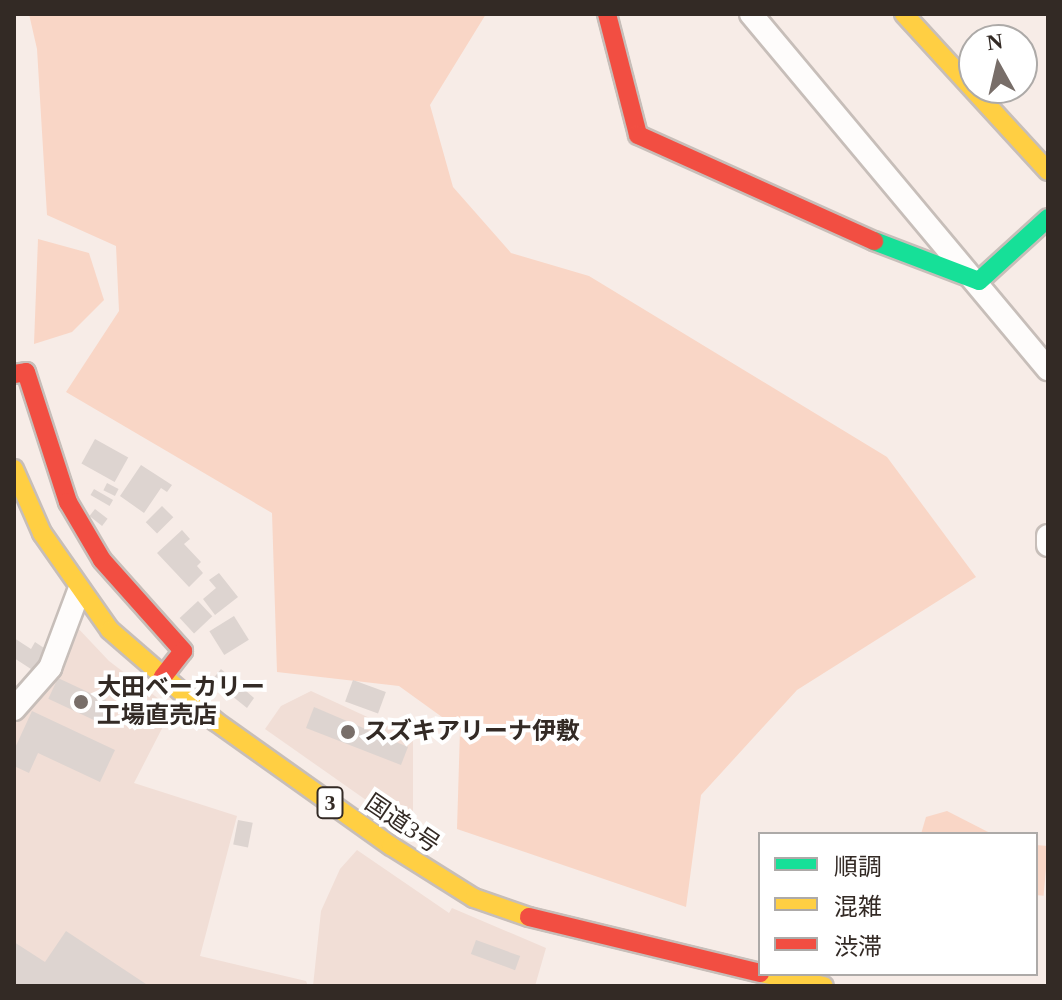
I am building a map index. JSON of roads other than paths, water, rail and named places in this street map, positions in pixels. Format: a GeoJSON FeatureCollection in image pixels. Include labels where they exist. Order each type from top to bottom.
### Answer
{"type":"FeatureCollection","features":[{"type":"Feature","properties":{"kind":"main road"},"geometry":{"type":"LineString","coordinates":[[904,14],[1048,171]]}},
{"type":"Feature","properties":{"kind":"main road"},"geometry":{"type":"LineString","coordinates":[[614,17],[638,135],[948,273],[979,281],[1048,218]]}},
{"type":"Feature","properties":{"kind":"main road"},"geometry":{"type":"LineString","coordinates":[[14,374],[26,372],[68,502],[102,560],[183,651],[163,677]]}},
{"type":"Feature","properties":{"kind":"main road","name":"国道3号"},"geometry":{"type":"LineString","coordinates":[[15,474],[42,533],[79,591],[110,630],[163,677],[279,768],[474,898],[564,930],[758,972]]}},
{"type":"Feature","properties":{"kind":"main road","name":"国道3号"},"geometry":{"type":"LineString","coordinates":[[787,982],[824,986]]}},
{"type":"Feature","properties":{"kind":"street"},"geometry":{"type":"LineString","coordinates":[[751,14],[979,281],[1048,369]]}},
{"type":"Feature","properties":{"kind":"street"},"geometry":{"type":"LineString","coordinates":[[1048,536],[1048,545]]}},
{"type":"Feature","properties":{"kind":"street"},"geometry":{"type":"LineString","coordinates":[[14,709],[50,668],[79,591]]}},
{"type":"Feature","properties":{"kind":"place","name":"大田ベーカリー 工場直売店"},"geometry":{"type":"Point","coordinates":[81,702]}},
{"type":"Feature","properties":{"kind":"place","name":"スズキアリーナ伊敷"},"geometry":{"type":"Point","coordinates":[348,732]}}]}
